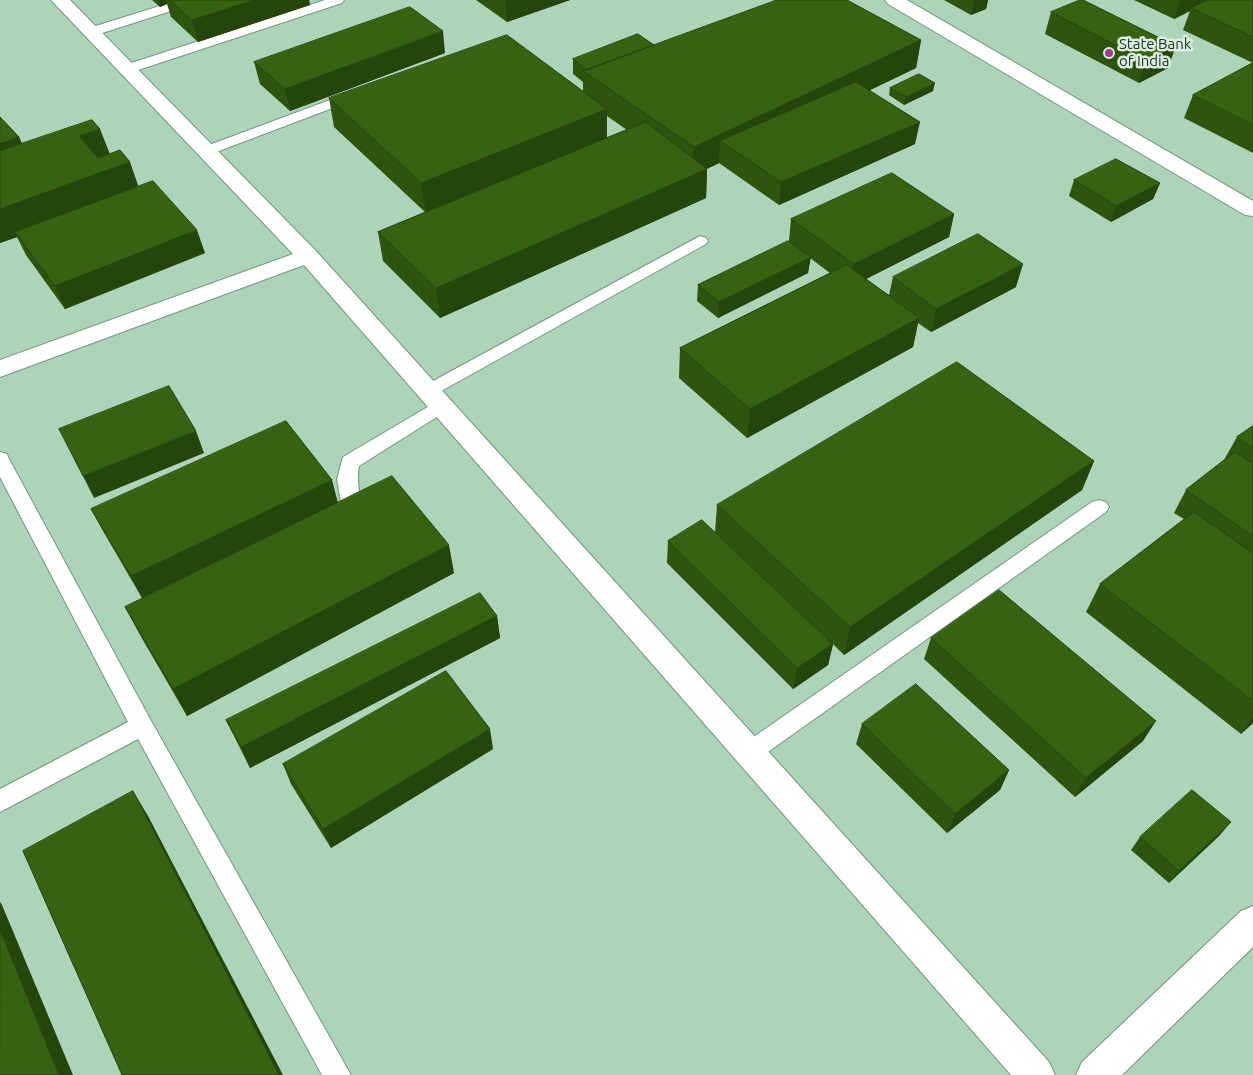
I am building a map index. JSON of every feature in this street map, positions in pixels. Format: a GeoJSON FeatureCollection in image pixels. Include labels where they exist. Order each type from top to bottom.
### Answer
{"type":"FeatureCollection","features":[{"type":"Feature","properties":{"kind":"street"},"geometry":{"type":"LineString","coordinates":[[60,0],[308,256],[1036,1075]]}},
{"type":"Feature","properties":{"kind":"street"},"geometry":{"type":"LineString","coordinates":[[894,0],[1253,210]]}},
{"type":"Feature","properties":{"kind":"street"},"geometry":{"type":"LineString","coordinates":[[0,368],[308,256]]}},
{"type":"Feature","properties":{"kind":"street"},"geometry":{"type":"LineString","coordinates":[[1095,1075],[1253,923]]}},
{"type":"Feature","properties":{"kind":"lane"},"geometry":{"type":"LineString","coordinates":[[91,32],[192,0]]}},
{"type":"Feature","properties":{"kind":"lane"},"geometry":{"type":"LineString","coordinates":[[127,69],[338,0]]}},
{"type":"Feature","properties":{"kind":"lane"},"geometry":{"type":"LineString","coordinates":[[206,151],[369,89]]}},
{"type":"Feature","properties":{"kind":"lane"},"geometry":{"type":"LineString","coordinates":[[317,524],[351,506],[347,479],[350,462],[435,398],[700,241]]}},
{"type":"Feature","properties":{"kind":"lane"},"geometry":{"type":"LineString","coordinates":[[0,459],[142,726],[338,1075]]}},
{"type":"Feature","properties":{"kind":"lane"},"geometry":{"type":"LineString","coordinates":[[750,752],[1099,508]]}},
{"type":"Feature","properties":{"kind":"lane"},"geometry":{"type":"LineString","coordinates":[[0,801],[142,726]]}},
{"type":"Feature","properties":{"kind":"building"},"geometry":{"type":"Polygon","coordinates":[[[170,0],[255,0],[192,20],[170,0]]]}},
{"type":"Feature","properties":{"kind":"building"},"geometry":{"type":"Polygon","coordinates":[[[777,0],[847,0],[921,40],[694,147],[583,71],[777,0]]]}},
{"type":"Feature","properties":{"kind":"building"},"geometry":{"type":"Polygon","coordinates":[[[1080,0],[1176,46],[1146,61],[1051,12],[1080,0]]]}},
{"type":"Feature","properties":{"kind":"building"},"geometry":{"type":"Polygon","coordinates":[[[1208,0],[1253,0],[1253,37],[1191,8],[1208,0]]]}},
{"type":"Feature","properties":{"kind":"building"},"geometry":{"type":"Polygon","coordinates":[[[410,7],[443,31],[285,89],[254,62],[410,7]]]}},
{"type":"Feature","properties":{"kind":"building"},"geometry":{"type":"Polygon","coordinates":[[[638,34],[654,45],[587,70],[573,59],[638,34]]]}},
{"type":"Feature","properties":{"kind":"building"},"geometry":{"type":"Polygon","coordinates":[[[507,35],[607,109],[421,183],[329,98],[507,35]]]}},
{"type":"Feature","properties":{"kind":"building"},"geometry":{"type":"Polygon","coordinates":[[[1253,63],[1253,125],[1193,95],[1253,63]]]}},
{"type":"Feature","properties":{"kind":"building"},"geometry":{"type":"Polygon","coordinates":[[[919,74],[935,83],[906,97],[890,88],[919,74]]]}},
{"type":"Feature","properties":{"kind":"building"},"geometry":{"type":"Polygon","coordinates":[[[856,82],[920,122],[781,182],[720,141],[856,82]]]}},
{"type":"Feature","properties":{"kind":"building"},"geometry":{"type":"Polygon","coordinates":[[[0,117],[19,137],[0,144],[0,117]]]}},
{"type":"Feature","properties":{"kind":"building"},"geometry":{"type":"Polygon","coordinates":[[[92,120],[100,129],[79,136],[98,158],[120,150],[130,162],[0,209],[0,151],[92,120]]]}},
{"type":"Feature","properties":{"kind":"building"},"geometry":{"type":"Polygon","coordinates":[[[646,122],[707,169],[436,288],[378,232],[646,122]]]}},
{"type":"Feature","properties":{"kind":"building"},"geometry":{"type":"Polygon","coordinates":[[[1116,159],[1160,183],[1116,206],[1074,180],[1116,159]]]}},
{"type":"Feature","properties":{"kind":"building"},"geometry":{"type":"Polygon","coordinates":[[[892,173],[954,214],[854,264],[791,219],[892,173]]]}},
{"type":"Feature","properties":{"kind":"building"},"geometry":{"type":"Polygon","coordinates":[[[153,181],[197,230],[55,286],[15,232],[153,181]]]}},
{"type":"Feature","properties":{"kind":"building"},"geometry":{"type":"Polygon","coordinates":[[[978,234],[1023,264],[936,309],[893,277],[978,234]]]}},
{"type":"Feature","properties":{"kind":"building"},"geometry":{"type":"Polygon","coordinates":[[[788,241],[811,257],[719,302],[698,285],[788,241]]]}},
{"type":"Feature","properties":{"kind":"building"},"geometry":{"type":"Polygon","coordinates":[[[847,265],[919,318],[750,409],[680,348],[847,265]]]}},
{"type":"Feature","properties":{"kind":"building"},"geometry":{"type":"Polygon","coordinates":[[[957,362],[1094,461],[850,627],[717,505],[957,362]]]}},
{"type":"Feature","properties":{"kind":"building"},"geometry":{"type":"Polygon","coordinates":[[[169,386],[196,431],[83,476],[59,429],[169,386]]]}},
{"type":"Feature","properties":{"kind":"building"},"geometry":{"type":"Polygon","coordinates":[[[286,421],[332,480],[131,576],[91,509],[286,421]]]}},
{"type":"Feature","properties":{"kind":"building"},"geometry":{"type":"Polygon","coordinates":[[[1253,426],[1253,448],[1237,437],[1253,426]]]}},
{"type":"Feature","properties":{"kind":"building"},"geometry":{"type":"Polygon","coordinates":[[[1235,452],[1253,464],[1253,536],[1186,490],[1235,452]]]}},
{"type":"Feature","properties":{"kind":"building"},"geometry":{"type":"Polygon","coordinates":[[[392,476],[449,545],[173,689],[125,607],[392,476]]]}},
{"type":"Feature","properties":{"kind":"building"},"geometry":{"type":"Polygon","coordinates":[[[1194,512],[1253,553],[1253,701],[1100,584],[1194,512]]]}},
{"type":"Feature","properties":{"kind":"building"},"geometry":{"type":"Polygon","coordinates":[[[702,520],[833,644],[797,668],[668,541],[702,520]]]}},
{"type":"Feature","properties":{"kind":"building"},"geometry":{"type":"Polygon","coordinates":[[[999,590],[1156,721],[1086,778],[931,638],[999,590]]]}},
{"type":"Feature","properties":{"kind":"building"},"geometry":{"type":"Polygon","coordinates":[[[480,593],[497,616],[241,747],[226,720],[480,593]]]}},
{"type":"Feature","properties":{"kind":"building"},"geometry":{"type":"Polygon","coordinates":[[[446,671],[490,729],[323,829],[283,764],[446,671]]]}},
{"type":"Feature","properties":{"kind":"building"},"geometry":{"type":"Polygon","coordinates":[[[916,684],[1009,770],[955,814],[862,724],[916,684]]]}},
{"type":"Feature","properties":{"kind":"building"},"geometry":{"type":"Polygon","coordinates":[[[1192,790],[1231,822],[1179,871],[1140,837],[1192,790]]]}},
{"type":"Feature","properties":{"kind":"building"},"geometry":{"type":"Polygon","coordinates":[[[133,791],[279,1075],[122,1075],[23,851],[133,791]]]}},
{"type":"Feature","properties":{"kind":"building"},"geometry":{"type":"Polygon","coordinates":[[[0,930],[59,1075],[0,1075],[0,930]]]}},
{"type":"Feature","properties":{"kind":"place","name":"State Bank of India"},"geometry":{"type":"Point","coordinates":[1109,53]}}]}
